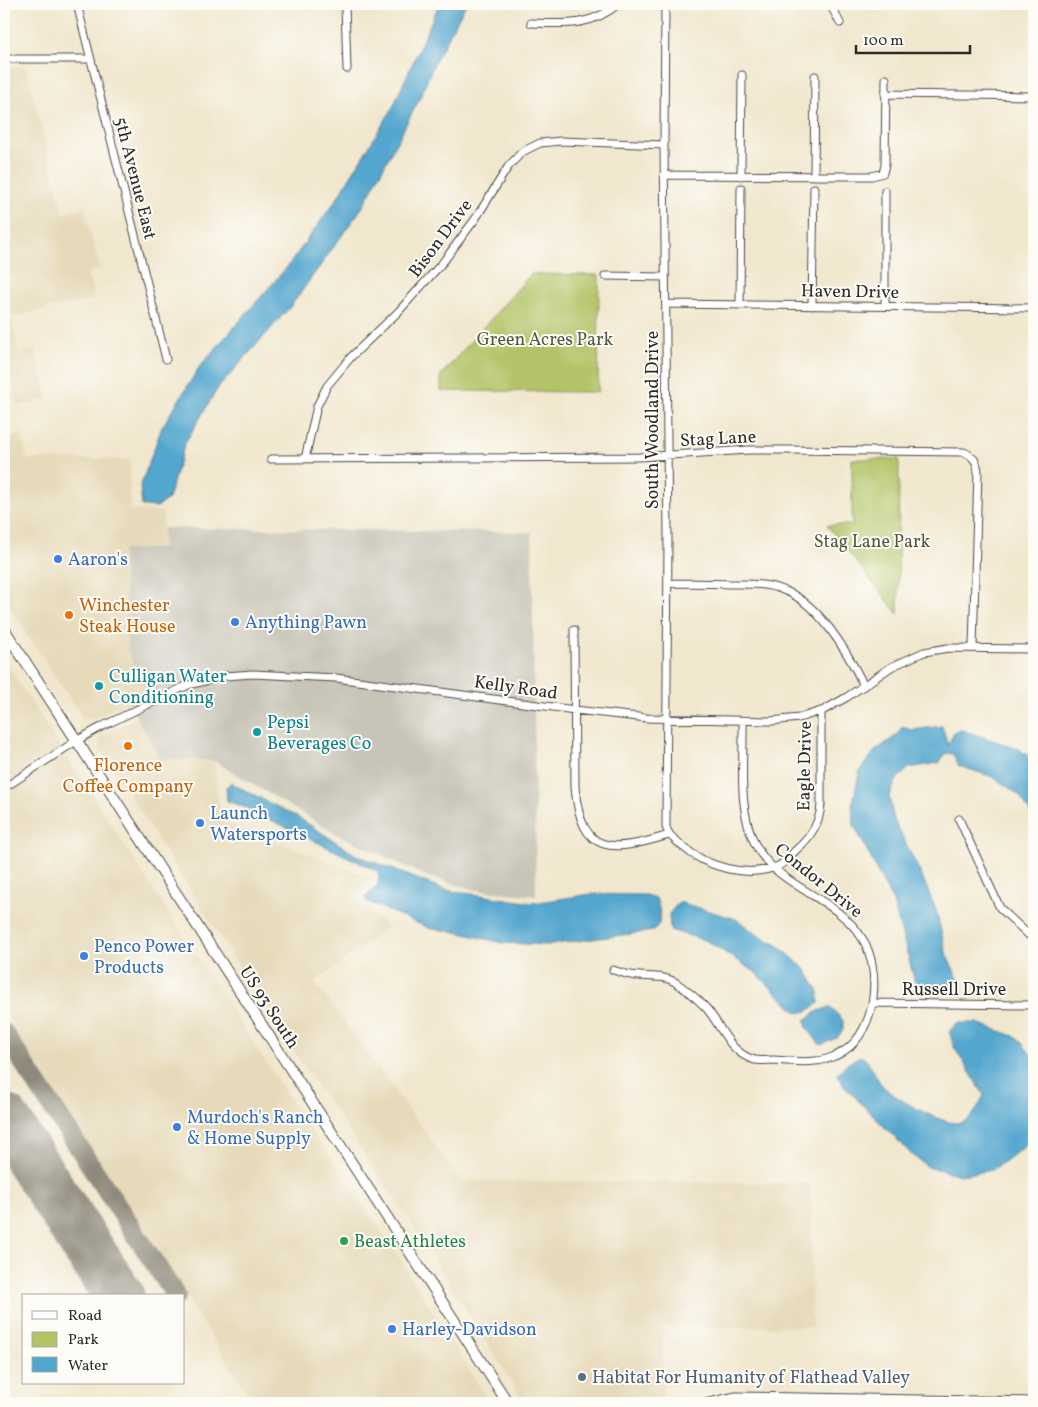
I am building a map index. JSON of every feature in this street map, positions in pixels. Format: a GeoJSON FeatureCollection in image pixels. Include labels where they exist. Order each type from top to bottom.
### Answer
{"type":"FeatureCollection","features":[{"type":"Feature","properties":{"kind":"main road","name":"US 93 South"},"geometry":{"type":"LineString","coordinates":[[4,629],[508,1403]]}},
{"type":"Feature","properties":{"kind":"street","name":"5th Avenue East"},"geometry":{"type":"LineString","coordinates":[[77,4],[166,359]]}},
{"type":"Feature","properties":{"kind":"street"},"geometry":{"type":"LineString","coordinates":[[345,4],[347,69]]}},
{"type":"Feature","properties":{"kind":"street"},"geometry":{"type":"LineString","coordinates":[[530,23],[571,23],[593,20],[618,4]]}},
{"type":"Feature","properties":{"kind":"street","name":"South Woodland Drive"},"geometry":{"type":"LineString","coordinates":[[665,4],[664,145],[668,583],[666,827],[669,836]]}},
{"type":"Feature","properties":{"kind":"street"},"geometry":{"type":"LineString","coordinates":[[830,4],[840,23]]}},
{"type":"Feature","properties":{"kind":"street"},"geometry":{"type":"LineString","coordinates":[[4,59],[90,59]]}},
{"type":"Feature","properties":{"kind":"street"},"geometry":{"type":"LineString","coordinates":[[741,176],[742,75]]}},
{"type":"Feature","properties":{"kind":"street"},"geometry":{"type":"LineString","coordinates":[[814,176],[815,76]]}},
{"type":"Feature","properties":{"kind":"street"},"geometry":{"type":"LineString","coordinates":[[665,175],[872,176],[883,173],[885,164],[886,79]]}},
{"type":"Feature","properties":{"kind":"street"},"geometry":{"type":"LineString","coordinates":[[885,94],[1034,96]]}},
{"type":"Feature","properties":{"kind":"street","name":"Bison Drive"},"geometry":{"type":"LineString","coordinates":[[305,459],[318,406],[327,386],[351,357],[398,312],[444,262],[476,218],[508,167],[522,152],[540,143],[561,141],[664,145]]}},
{"type":"Feature","properties":{"kind":"street"},"geometry":{"type":"LineString","coordinates":[[740,305],[741,188]]}},
{"type":"Feature","properties":{"kind":"street"},"geometry":{"type":"LineString","coordinates":[[812,306],[814,188]]}},
{"type":"Feature","properties":{"kind":"street"},"geometry":{"type":"LineString","coordinates":[[884,192],[885,306]]}},
{"type":"Feature","properties":{"kind":"street"},"geometry":{"type":"LineString","coordinates":[[605,276],[665,277]]}},
{"type":"Feature","properties":{"kind":"street","name":"Haven Drive"},"geometry":{"type":"LineString","coordinates":[[666,304],[1034,308]]}},
{"type":"Feature","properties":{"kind":"street","name":"Stag Lane"},"geometry":{"type":"LineString","coordinates":[[271,459],[639,457],[786,450],[956,451],[970,454],[975,459],[978,472],[973,648]]}},
{"type":"Feature","properties":{"kind":"street"},"geometry":{"type":"LineString","coordinates":[[668,583],[755,584],[774,587],[792,594],[806,604],[825,624],[848,657],[864,686]]}},
{"type":"Feature","properties":{"kind":"street"},"geometry":{"type":"LineString","coordinates":[[574,630],[575,787],[577,806],[586,830],[598,841],[613,846],[630,846],[669,836],[690,853],[712,865],[744,870],[773,868]]}},
{"type":"Feature","properties":{"kind":"street","name":"Kelly Road"},"geometry":{"type":"LineString","coordinates":[[4,788],[76,741],[103,726],[188,685],[213,678],[239,674],[336,678],[618,716],[743,722],[785,720],[821,712],[901,661],[924,652],[948,648],[1034,649]]}},
{"type":"Feature","properties":{"kind":"street","name":"Eagle Drive"},"geometry":{"type":"LineString","coordinates":[[773,868],[783,863],[805,842],[820,817],[821,712]]}},
{"type":"Feature","properties":{"kind":"street","name":"Condor Drive"},"geometry":{"type":"LineString","coordinates":[[743,722],[744,814],[749,831],[756,846],[773,868],[843,917],[863,939],[870,956],[874,984],[873,1003]]}},
{"type":"Feature","properties":{"kind":"street"},"geometry":{"type":"LineString","coordinates":[[959,819],[1000,908],[1034,940]]}},
{"type":"Feature","properties":{"kind":"street"},"geometry":{"type":"LineString","coordinates":[[613,970],[631,976],[659,977],[675,982],[706,1008],[733,1048],[754,1060],[817,1061],[844,1052],[857,1039],[867,1021],[873,1003]]}},
{"type":"Feature","properties":{"kind":"street","name":"Russell Drive"},"geometry":{"type":"LineString","coordinates":[[873,1003],[1034,1005]]}},
{"type":"Feature","properties":{"kind":"street"},"geometry":{"type":"LineString","coordinates":[[705,1403],[736,1396],[982,1402],[1034,1401]]}},
{"type":"Feature","properties":{"kind":"shaded area"},"geometry":{"type":"Polygon","coordinates":[[[4,67],[26,67],[63,213],[84,208],[100,269],[87,273],[94,299],[11,317],[19,354],[35,350],[48,399],[17,406],[12,380],[4,382],[4,67]]]}},
{"type":"Feature","properties":{"kind":"shaded area"},"geometry":{"type":"Polygon","coordinates":[[[22,434],[27,459],[130,459],[130,510],[163,512],[163,548],[123,550],[127,649],[148,693],[94,719],[84,720],[4,600],[4,439],[22,434]]]}},
{"type":"Feature","properties":{"kind":"shaded area"},"geometry":{"type":"Polygon","coordinates":[[[163,528],[532,532],[536,896],[476,890],[426,876],[335,833],[214,761],[161,759],[128,703],[148,693],[127,649],[123,550],[163,548],[163,528]]]}},
{"type":"Feature","properties":{"kind":"shaded area"},"geometry":{"type":"Polygon","coordinates":[[[4,660],[297,1110],[393,1248],[490,1403],[254,1403],[4,1012],[4,660]]]}},
{"type":"Feature","properties":{"kind":"shaded area"},"geometry":{"type":"Polygon","coordinates":[[[137,718],[161,759],[214,761],[221,821],[372,878],[353,897],[388,927],[315,982],[461,1181],[811,1183],[812,1327],[663,1327],[663,1403],[525,1403],[409,1220],[285,1038],[100,749],[100,738],[137,718]]]}},
{"type":"Feature","properties":{"kind":"green space","name":"Green Acres Park"},"geometry":{"type":"Polygon","coordinates":[[[531,274],[599,275],[598,392],[441,391],[441,375],[531,274]]]}},
{"type":"Feature","properties":{"kind":"green space","name":"Stag Lane Park"},"geometry":{"type":"Polygon","coordinates":[[[852,459],[899,459],[898,614],[827,525],[852,525],[852,459]]]}},
{"type":"Feature","properties":{"kind":"water"},"geometry":{"type":"Polygon","coordinates":[[[439,4],[466,4],[433,66],[419,100],[362,208],[291,306],[218,388],[185,443],[168,499],[157,507],[142,506],[140,487],[162,427],[200,366],[288,266],[336,200],[392,109],[439,4]]]}},
{"type":"Feature","properties":{"kind":"water"},"geometry":{"type":"Polygon","coordinates":[[[942,726],[948,745],[954,732],[962,730],[1019,749],[1034,760],[1034,819],[1019,795],[993,777],[959,766],[953,754],[946,753],[939,763],[909,768],[897,779],[889,796],[894,820],[922,876],[936,910],[947,956],[961,984],[960,991],[931,992],[917,989],[893,902],[854,825],[852,805],[860,770],[875,751],[897,735],[902,727],[912,730],[942,726]]]}},
{"type":"Feature","properties":{"kind":"water"},"geometry":{"type":"Polygon","coordinates":[[[231,783],[299,818],[356,855],[445,890],[533,903],[591,894],[645,895],[656,898],[660,912],[659,924],[653,931],[547,945],[502,943],[452,931],[431,929],[366,901],[365,897],[378,883],[379,876],[377,871],[242,806],[227,801],[226,787],[231,783]]]}},
{"type":"Feature","properties":{"kind":"water"},"geometry":{"type":"Polygon","coordinates":[[[679,902],[736,919],[758,935],[779,946],[806,970],[819,992],[819,1003],[808,1011],[797,1013],[755,972],[707,941],[670,930],[669,914],[679,902]]]}},
{"type":"Feature","properties":{"kind":"water"},"geometry":{"type":"Polygon","coordinates":[[[830,1007],[843,1020],[843,1030],[837,1038],[820,1045],[807,1028],[805,1020],[818,1011],[830,1007]]]}},
{"type":"Feature","properties":{"kind":"water"},"geometry":{"type":"Polygon","coordinates":[[[957,1023],[977,1023],[1017,1037],[1033,1057],[1034,1063],[1034,1127],[1030,1143],[992,1170],[961,1175],[928,1167],[909,1152],[844,1086],[837,1074],[847,1064],[860,1056],[870,1064],[881,1084],[886,1089],[917,1109],[951,1122],[964,1122],[974,1112],[984,1095],[954,1047],[949,1031],[957,1023]]]}},
{"type":"Feature","properties":{"kind":"taxiway"},"geometry":{"type":"LineString","coordinates":[[4,1033],[175,1294]]}},
{"type":"Feature","properties":{"kind":"runway"},"geometry":{"type":"LineString","coordinates":[[4,1119],[118,1294]]}},
{"type":"Feature","properties":{"kind":"place","name":"Aaron's"},"geometry":{"type":"Point","coordinates":[58,559]}},
{"type":"Feature","properties":{"kind":"place","name":"Winchester Steak House"},"geometry":{"type":"Point","coordinates":[69,615]}},
{"type":"Feature","properties":{"kind":"place","name":"Anything Pawn"},"geometry":{"type":"Point","coordinates":[235,622]}},
{"type":"Feature","properties":{"kind":"place","name":"Culligan Water Conditioning"},"geometry":{"type":"Point","coordinates":[99,686]}},
{"type":"Feature","properties":{"kind":"place","name":"Pepsi Beverages Co"},"geometry":{"type":"Point","coordinates":[257,732]}},
{"type":"Feature","properties":{"kind":"place","name":"Florence Coffee Company"},"geometry":{"type":"Point","coordinates":[128,746]}},
{"type":"Feature","properties":{"kind":"place","name":"Launch Watersports"},"geometry":{"type":"Point","coordinates":[200,823]}},
{"type":"Feature","properties":{"kind":"place","name":"Penco Power Products"},"geometry":{"type":"Point","coordinates":[84,956]}},
{"type":"Feature","properties":{"kind":"place","name":"Murdoch's Ranch & Home Supply"},"geometry":{"type":"Point","coordinates":[177,1127]}},
{"type":"Feature","properties":{"kind":"place","name":"Beast Athletes"},"geometry":{"type":"Point","coordinates":[344,1241]}},
{"type":"Feature","properties":{"kind":"place","name":"Harley-Davidson"},"geometry":{"type":"Point","coordinates":[392,1329]}},
{"type":"Feature","properties":{"kind":"place","name":"Habitat For Humanity of Flathead Valley"},"geometry":{"type":"Point","coordinates":[582,1377]}}]}
